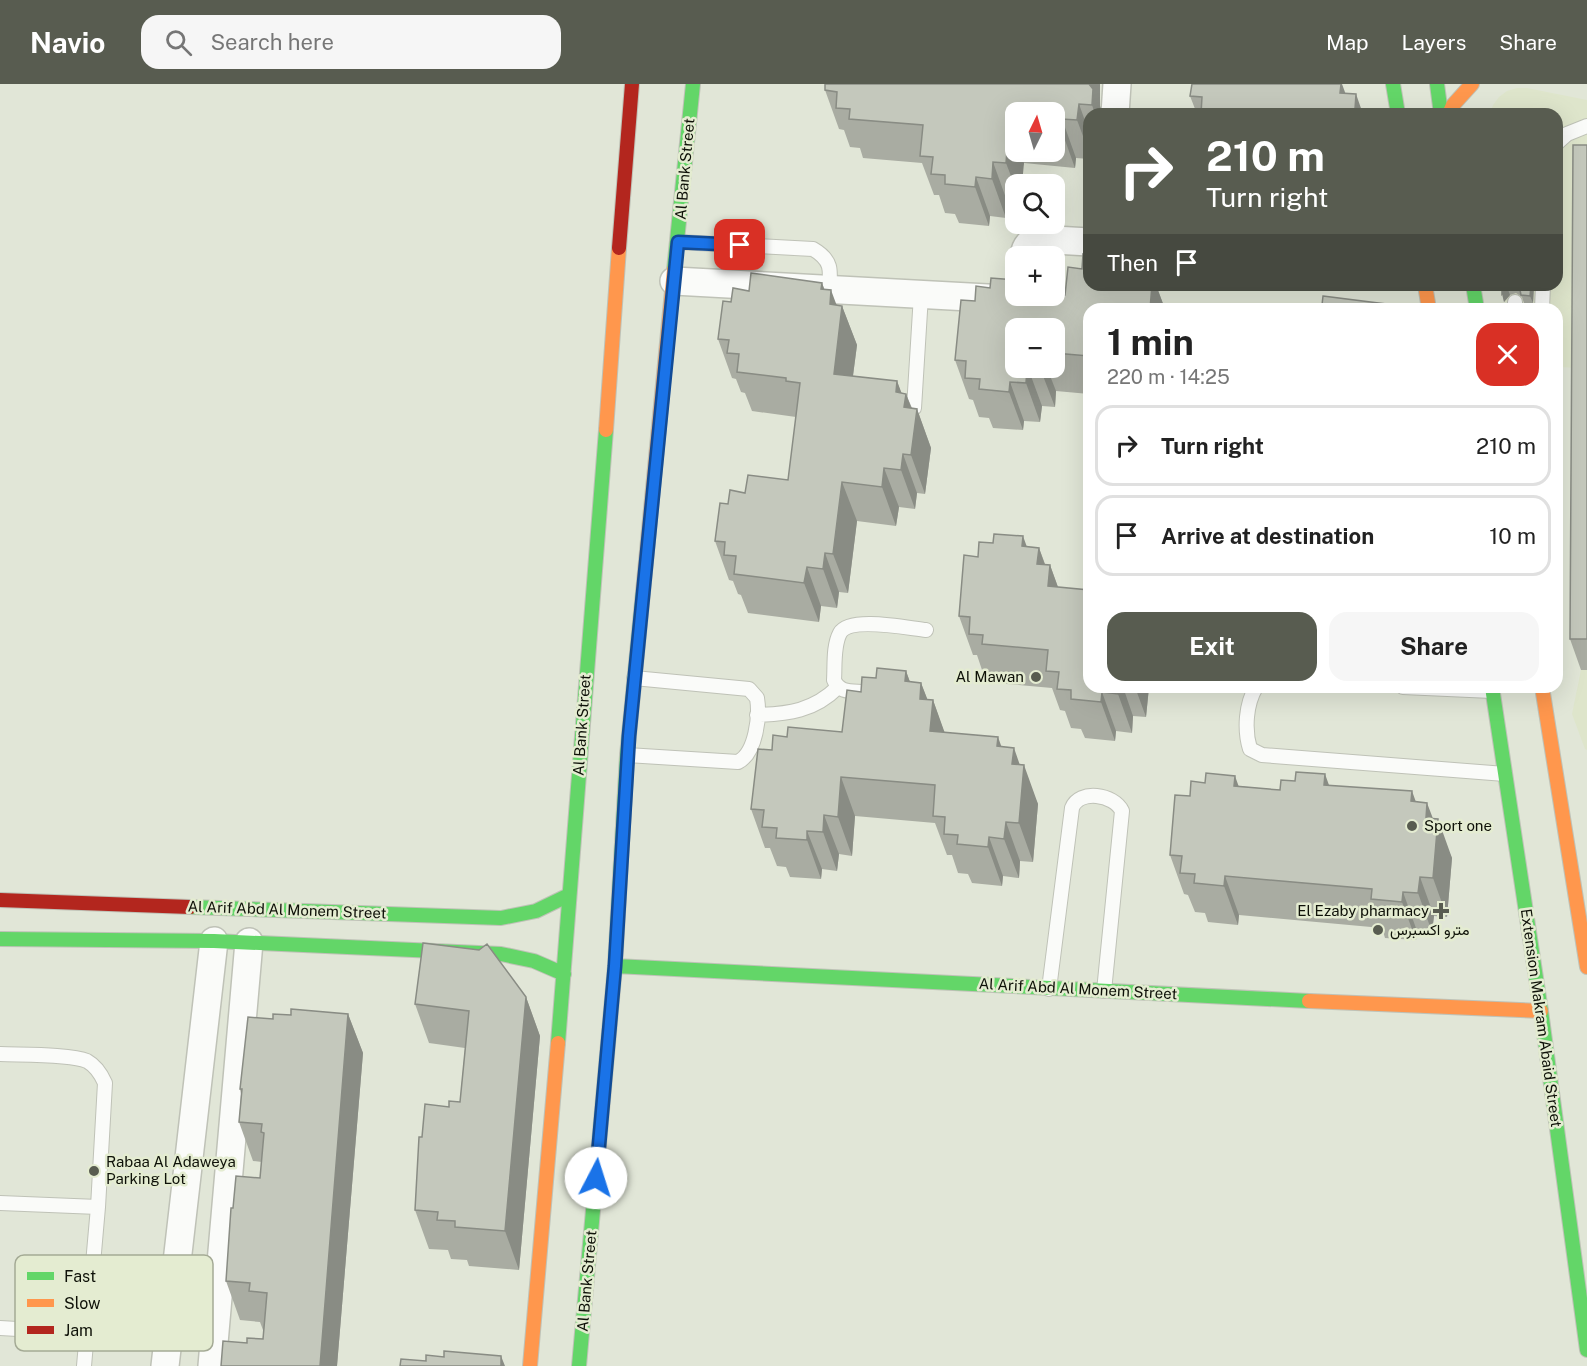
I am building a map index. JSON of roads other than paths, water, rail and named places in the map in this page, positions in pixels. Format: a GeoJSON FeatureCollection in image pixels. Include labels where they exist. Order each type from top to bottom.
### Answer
{"type":"FeatureCollection","features":[{"type":"Feature","properties":{"kind":"street","name":"Al Bank Street"},"geometry":{"type":"LineString","coordinates":[[530,1366],[564,974],[568,895],[632,84]]}},
{"type":"Feature","properties":{"kind":"street","name":"Al Bank Street"},"geometry":{"type":"LineString","coordinates":[[579,1366],[615,966],[627,755],[693,84]]}},
{"type":"Feature","properties":{"kind":"street"},"geometry":{"type":"LineString","coordinates":[[1115,108],[1117,84]]}},
{"type":"Feature","properties":{"kind":"street"},"geometry":{"type":"LineString","coordinates":[[1393,84],[1397,108]]}},
{"type":"Feature","properties":{"kind":"street"},"geometry":{"type":"LineString","coordinates":[[1437,84],[1441,108]]}},
{"type":"Feature","properties":{"kind":"street"},"geometry":{"type":"LineString","coordinates":[[1452,108],[1472,84]]}},
{"type":"Feature","properties":{"kind":"street"},"geometry":{"type":"LineString","coordinates":[[1027,246],[1031,241],[1037,239],[1083,242]]}},
{"type":"Feature","properties":{"kind":"street"},"geometry":{"type":"LineString","coordinates":[[674,281],[1005,299]]}},
{"type":"Feature","properties":{"kind":"street","name":"Extension Makram Abaid Street"},"geometry":{"type":"LineString","coordinates":[[1493,693],[1541,1011],[1587,1350]]}},
{"type":"Feature","properties":{"kind":"street"},"geometry":{"type":"LineString","coordinates":[[1543,693],[1587,967]]}},
{"type":"Feature","properties":{"kind":"street","name":"Al Arif Abd Al Monem Street"},"geometry":{"type":"LineString","coordinates":[[0,900],[501,918],[525,915],[548,907],[568,895]]}},
{"type":"Feature","properties":{"kind":"street"},"geometry":{"type":"LineString","coordinates":[[501,918],[509,923],[513,936],[508,949],[501,954]]}},
{"type":"Feature","properties":{"kind":"street"},"geometry":{"type":"LineString","coordinates":[[0,939],[249,942],[501,954],[544,963],[564,974]]}},
{"type":"Feature","properties":{"kind":"street"},"geometry":{"type":"LineString","coordinates":[[178,1255],[214,941]]}},
{"type":"Feature","properties":{"kind":"street"},"geometry":{"type":"LineString","coordinates":[[212,1366],[249,942]]}},
{"type":"Feature","properties":{"kind":"street","name":"Al Arif Abd Al Monem Street"},"geometry":{"type":"LineString","coordinates":[[615,966],[1541,1011]]}},
{"type":"Feature","properties":{"kind":"street"},"geometry":{"type":"LineString","coordinates":[[165,1366],[167,1351]]}},
{"type":"Feature","properties":{"kind":"lane"},"geometry":{"type":"LineString","coordinates":[[1563,138],[1587,126]]}},
{"type":"Feature","properties":{"kind":"lane"},"geometry":{"type":"LineString","coordinates":[[678,242],[813,249],[823,255],[829,264],[831,275],[829,290]]}},
{"type":"Feature","properties":{"kind":"lane"},"geometry":{"type":"LineString","coordinates":[[914,408],[921,295]]}},
{"type":"Feature","properties":{"kind":"lane"},"geometry":{"type":"LineString","coordinates":[[879,693],[848,691],[838,687],[834,680],[839,635],[848,626],[860,624],[926,630]]}},
{"type":"Feature","properties":{"kind":"lane"},"geometry":{"type":"LineString","coordinates":[[627,755],[738,762],[744,759],[752,749],[757,715],[757,698],[749,689],[634,678]]}},
{"type":"Feature","properties":{"kind":"lane"},"geometry":{"type":"LineString","coordinates":[[757,715],[799,711],[815,705],[838,687]]}},
{"type":"Feature","properties":{"kind":"lane"},"geometry":{"type":"LineString","coordinates":[[1252,693],[1249,699],[1246,737],[1250,749],[1262,755],[1504,774]]}},
{"type":"Feature","properties":{"kind":"lane"},"geometry":{"type":"LineString","coordinates":[[1049,988],[1072,808],[1076,801],[1083,797],[1109,798],[1118,803],[1122,811],[1104,991]]}},
{"type":"Feature","properties":{"kind":"lane"},"geometry":{"type":"LineString","coordinates":[[0,1054],[76,1058],[94,1066],[101,1074],[106,1093],[94,1255]]}},
{"type":"Feature","properties":{"kind":"lane"},"geometry":{"type":"LineString","coordinates":[[0,1203],[98,1207]]}},
{"type":"Feature","properties":{"kind":"lane"},"geometry":{"type":"LineString","coordinates":[[0,1328],[15,1329]]}},
{"type":"Feature","properties":{"kind":"lane"},"geometry":{"type":"LineString","coordinates":[[84,1366],[85,1351]]}},
{"type":"Feature","properties":{"kind":"place","name":"Al Mawan"},"geometry":{"type":"Point","coordinates":[1036,677]}},
{"type":"Feature","properties":{"kind":"place","name":"Sport one"},"geometry":{"type":"Point","coordinates":[1412,826]}},
{"type":"Feature","properties":{"kind":"place","name":"El Ezaby pharmacy"},"geometry":{"type":"Point","coordinates":[1441,911]}},
{"type":"Feature","properties":{"kind":"place","name":"مترو اكسبرس"},"geometry":{"type":"Point","coordinates":[1378,930]}},
{"type":"Feature","properties":{"kind":"place","name":"Rabaa Al Adaweya Parking Lot"},"geometry":{"type":"Point","coordinates":[94,1171]}}]}
